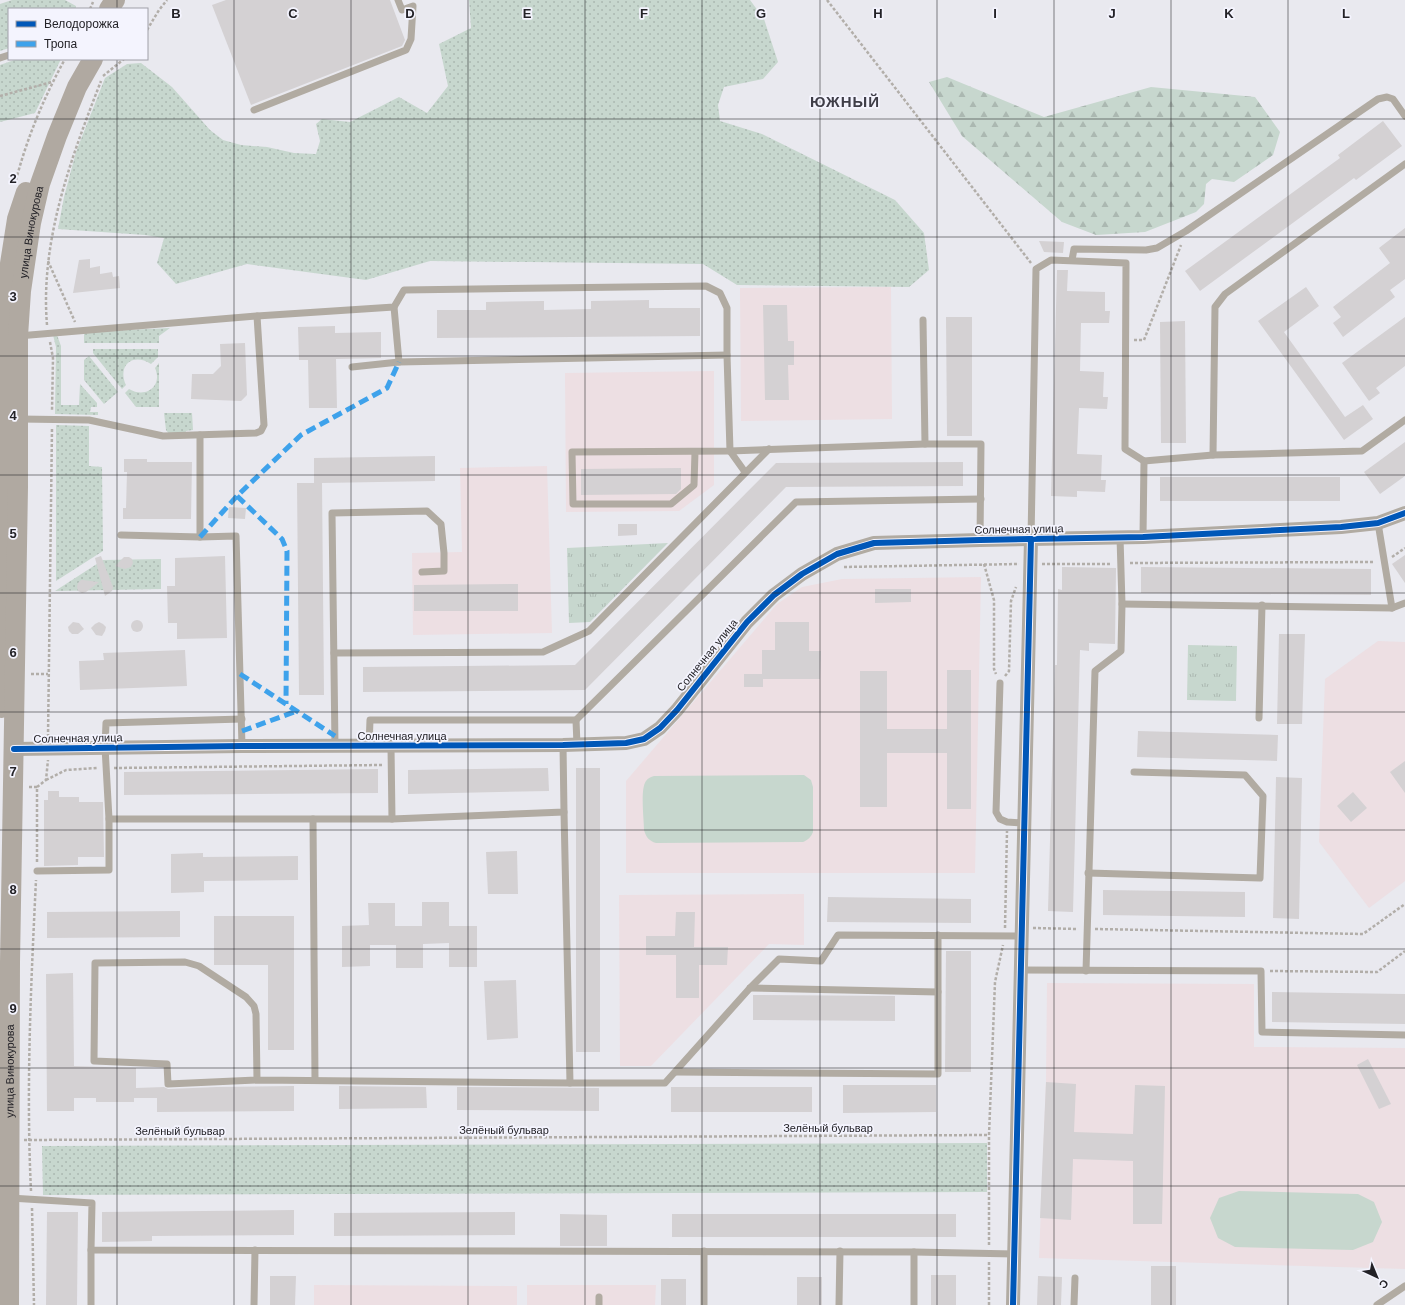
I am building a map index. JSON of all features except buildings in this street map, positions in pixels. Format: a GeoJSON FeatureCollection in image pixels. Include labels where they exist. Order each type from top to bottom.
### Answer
{"type":"FeatureCollection","features":[{"type":"Feature","properties":{"kind":"main road"},"geometry":{"type":"LineString","coordinates":[[101,6],[115,0]]}},
{"type":"Feature","properties":{"kind":"main road","name":"улица Винокурова"},"geometry":{"type":"LineString","coordinates":[[9,1305],[5,962],[8,749],[6,693],[10,344],[9,289],[17,220],[40,147],[65,87],[79,60]]}},
{"type":"Feature","properties":{"kind":"main road","name":"улица Винокурова"},"geometry":{"type":"LineString","coordinates":[[9,289],[31,223],[40,184],[57,136],[77,87],[92,60]]}},
{"type":"Feature","properties":{"kind":"main road","name":"улица Винокурова"},"geometry":{"type":"LineString","coordinates":[[6,693],[18,418],[10,344]]}},
{"type":"Feature","properties":{"kind":"main road","name":"улица Винокурова"},"geometry":{"type":"LineString","coordinates":[[0,1259],[7,1186]]}},
{"type":"Feature","properties":{"kind":"street","name":"Солнечная улица"},"geometry":{"type":"LineString","coordinates":[[8,749],[242,746],[577,745],[626,743],[644,739],[660,728],[677,710],[747,622],[774,595],[802,574],[838,554],[874,543],[1144,537],[1341,527],[1378,523],[1405,513]]}},
{"type":"Feature","properties":{"kind":"street"},"geometry":{"type":"LineString","coordinates":[[1013,1305],[1031,539]]}},
{"type":"Feature","properties":{"kind":"lane"},"geometry":{"type":"LineString","coordinates":[[254,110],[406,50],[411,39],[414,6],[402,10],[398,0]]}},
{"type":"Feature","properties":{"kind":"lane"},"geometry":{"type":"LineString","coordinates":[[1072,260],[1074,249],[1146,250],[1157,248],[1186,231],[1378,99],[1387,97],[1393,99],[1405,116]]}},
{"type":"Feature","properties":{"kind":"lane"},"geometry":{"type":"LineString","coordinates":[[1214,455],[1215,307],[1225,294],[1405,164]]}},
{"type":"Feature","properties":{"kind":"lane"},"geometry":{"type":"LineString","coordinates":[[1031,539],[1036,269],[1051,260],[1126,263],[1124,449],[1144,461],[1214,455],[1362,451],[1405,420]]}},
{"type":"Feature","properties":{"kind":"lane"},"geometry":{"type":"LineString","coordinates":[[399,362],[394,307],[404,290],[706,286],[720,292],[727,308],[730,451],[745,472]]}},
{"type":"Feature","properties":{"kind":"lane"},"geometry":{"type":"LineString","coordinates":[[10,344],[48,334],[78,330],[394,307]]}},
{"type":"Feature","properties":{"kind":"lane"},"geometry":{"type":"LineString","coordinates":[[18,418],[89,420],[164,436],[256,433],[261,431],[264,425],[257,316]]}},
{"type":"Feature","properties":{"kind":"lane"},"geometry":{"type":"LineString","coordinates":[[923,320],[925,444]]}},
{"type":"Feature","properties":{"kind":"lane"},"geometry":{"type":"LineString","coordinates":[[352,367],[399,362],[727,355]]}},
{"type":"Feature","properties":{"kind":"lane"},"geometry":{"type":"LineString","coordinates":[[200,435],[200,537]]}},
{"type":"Feature","properties":{"kind":"lane"},"geometry":{"type":"LineString","coordinates":[[695,452],[694,485],[671,504],[573,504],[572,452],[695,452],[925,444],[981,444],[980,540]]}},
{"type":"Feature","properties":{"kind":"lane"},"geometry":{"type":"LineString","coordinates":[[334,653],[543,652],[589,631],[769,449]]}},
{"type":"Feature","properties":{"kind":"lane"},"geometry":{"type":"LineString","coordinates":[[1144,461],[1144,537]]}},
{"type":"Feature","properties":{"kind":"lane"},"geometry":{"type":"LineString","coordinates":[[369,746],[370,720],[576,720],[796,502],[981,499]]}},
{"type":"Feature","properties":{"kind":"lane"},"geometry":{"type":"LineString","coordinates":[[336,746],[332,513],[427,511],[441,524],[444,571],[422,572]]}},
{"type":"Feature","properties":{"kind":"lane"},"geometry":{"type":"LineString","coordinates":[[1378,523],[1392,608]]}},
{"type":"Feature","properties":{"kind":"lane"},"geometry":{"type":"LineString","coordinates":[[121,535],[200,537],[236,536],[242,746]]}},
{"type":"Feature","properties":{"kind":"lane"},"geometry":{"type":"LineString","coordinates":[[1086,971],[1095,671],[1121,651],[1122,604],[1120,537]]}},
{"type":"Feature","properties":{"kind":"lane"},"geometry":{"type":"LineString","coordinates":[[1122,604],[1392,608],[1405,603]]}},
{"type":"Feature","properties":{"kind":"lane"},"geometry":{"type":"LineString","coordinates":[[1259,718],[1262,606]]}},
{"type":"Feature","properties":{"kind":"lane"},"geometry":{"type":"LineString","coordinates":[[1000,683],[996,812],[1000,819],[1007,822],[1024,823]]}},
{"type":"Feature","properties":{"kind":"lane"},"geometry":{"type":"LineString","coordinates":[[37,871],[109,870],[109,820],[105,747],[106,723],[242,719]]}},
{"type":"Feature","properties":{"kind":"lane"},"geometry":{"type":"LineString","coordinates":[[576,720],[577,745]]}},
{"type":"Feature","properties":{"kind":"lane"},"geometry":{"type":"LineString","coordinates":[[563,745],[570,1083]]}},
{"type":"Feature","properties":{"kind":"lane"},"geometry":{"type":"LineString","coordinates":[[391,746],[392,819]]}},
{"type":"Feature","properties":{"kind":"lane"},"geometry":{"type":"LineString","coordinates":[[1088,873],[1260,878],[1263,796],[1245,774],[1134,772]]}},
{"type":"Feature","properties":{"kind":"lane"},"geometry":{"type":"LineString","coordinates":[[109,820],[392,819],[564,812]]}},
{"type":"Feature","properties":{"kind":"lane"},"geometry":{"type":"LineString","coordinates":[[313,819],[315,1080]]}},
{"type":"Feature","properties":{"kind":"lane"},"geometry":{"type":"LineString","coordinates":[[257,1080],[256,1014],[254,1006],[246,997],[199,966],[185,962],[95,964],[94,1061],[167,1064],[168,1084],[257,1080],[665,1083],[750,988],[779,959],[821,961],[838,935],[1005,936],[1022,932]]}},
{"type":"Feature","properties":{"kind":"lane"},"geometry":{"type":"LineString","coordinates":[[676,1072],[938,1074],[938,935]]}},
{"type":"Feature","properties":{"kind":"lane"},"geometry":{"type":"LineString","coordinates":[[1021,970],[1261,971],[1262,1032],[1405,1035]]}},
{"type":"Feature","properties":{"kind":"lane"},"geometry":{"type":"LineString","coordinates":[[750,988],[938,992]]}},
{"type":"Feature","properties":{"kind":"lane"},"geometry":{"type":"LineString","coordinates":[[7,1186],[32,1199],[92,1203],[91,1305]]}},
{"type":"Feature","properties":{"kind":"lane"},"geometry":{"type":"LineString","coordinates":[[91,1250],[840,1251],[1014,1254]]}},
{"type":"Feature","properties":{"kind":"lane"},"geometry":{"type":"LineString","coordinates":[[254,1305],[255,1250]]}},
{"type":"Feature","properties":{"kind":"lane"},"geometry":{"type":"LineString","coordinates":[[704,1251],[704,1305]]}},
{"type":"Feature","properties":{"kind":"lane"},"geometry":{"type":"LineString","coordinates":[[839,1305],[840,1251]]}},
{"type":"Feature","properties":{"kind":"lane"},"geometry":{"type":"LineString","coordinates":[[914,1252],[914,1305]]}},
{"type":"Feature","properties":{"kind":"lane"},"geometry":{"type":"LineString","coordinates":[[1074,1305],[1075,1278]]}},
{"type":"Feature","properties":{"kind":"lane"},"geometry":{"type":"LineString","coordinates":[[1377,1305],[1405,1286]]}},
{"type":"Feature","properties":{"kind":"lane"},"geometry":{"type":"LineString","coordinates":[[599,1297],[599,1305]]}},
{"type":"Feature","properties":{"kind":"path"},"geometry":{"type":"LineString","coordinates":[[88,0],[101,6]]}},
{"type":"Feature","properties":{"kind":"path"},"geometry":{"type":"LineString","coordinates":[[148,28],[167,0]]}},
{"type":"Feature","properties":{"kind":"path"},"geometry":{"type":"LineString","coordinates":[[827,0],[1036,269]]}},
{"type":"Feature","properties":{"kind":"path"},"geometry":{"type":"LineString","coordinates":[[14,187],[24,150],[52,82],[64,60]]}},
{"type":"Feature","properties":{"kind":"path"},"geometry":{"type":"LineString","coordinates":[[48,739],[53,358],[48,334],[46,306],[48,260],[54,227],[75,149],[102,77],[123,60]]}},
{"type":"Feature","properties":{"kind":"path"},"geometry":{"type":"LineString","coordinates":[[0,96],[52,82]]}},
{"type":"Feature","properties":{"kind":"path"},"geometry":{"type":"LineString","coordinates":[[1125,340],[1144,340],[1186,231]]}},
{"type":"Feature","properties":{"kind":"path"},"geometry":{"type":"LineString","coordinates":[[48,260],[78,330]]}},
{"type":"Feature","properties":{"kind":"path"},"geometry":{"type":"LineString","coordinates":[[984,564],[994,600],[994,669],[1000,683],[1009,671],[1011,601],[1016,586]]}},
{"type":"Feature","properties":{"kind":"path"},"geometry":{"type":"LineString","coordinates":[[30,674],[48,674]]}},
{"type":"Feature","properties":{"kind":"path"},"geometry":{"type":"LineString","coordinates":[[46,780],[48,754]]}},
{"type":"Feature","properties":{"kind":"path"},"geometry":{"type":"LineString","coordinates":[[22,787],[38,787],[46,780],[66,770],[106,768],[391,765]]}},
{"type":"Feature","properties":{"kind":"path"},"geometry":{"type":"LineString","coordinates":[[34,1305],[32,1199],[29,1140],[32,963],[37,871],[38,787]]}},
{"type":"Feature","properties":{"kind":"path"},"geometry":{"type":"LineString","coordinates":[[989,1305],[989,1135],[995,982],[1005,936],[1007,822]]}},
{"type":"Feature","properties":{"kind":"path"},"geometry":{"type":"LineString","coordinates":[[1022,932],[1087,929],[1363,934],[1405,904]]}},
{"type":"Feature","properties":{"kind":"path"},"geometry":{"type":"LineString","coordinates":[[1261,971],[1377,972],[1405,952]]}},
{"type":"Feature","properties":{"kind":"shaded area"},"geometry":{"type":"Polygon","coordinates":[[[891,287],[892,419],[741,421],[740,288],[891,287]]]}},
{"type":"Feature","properties":{"kind":"shaded area"},"geometry":{"type":"Polygon","coordinates":[[[714,371],[714,485],[679,511],[566,512],[565,373],[714,371]]]}},
{"type":"Feature","properties":{"kind":"shaded area"},"geometry":{"type":"Polygon","coordinates":[[[547,466],[552,633],[413,635],[412,553],[462,552],[460,468],[547,466]]]}},
{"type":"Feature","properties":{"kind":"shaded area"},"geometry":{"type":"Polygon","coordinates":[[[981,577],[975,873],[626,873],[626,781],[777,604],[802,587],[842,579],[981,577]]]}},
{"type":"Feature","properties":{"kind":"shaded area"},"geometry":{"type":"Polygon","coordinates":[[[1378,641],[1405,642],[1405,881],[1369,908],[1319,842],[1325,679],[1378,641]]]}},
{"type":"Feature","properties":{"kind":"shaded area"},"geometry":{"type":"Polygon","coordinates":[[[804,894],[804,945],[769,944],[651,1066],[620,1066],[619,895],[804,894]]]}},
{"type":"Feature","properties":{"kind":"shaded area"},"geometry":{"type":"Polygon","coordinates":[[[1047,983],[1254,984],[1254,1047],[1405,1048],[1405,1269],[1039,1258],[1046,1082],[1047,983]]]}},
{"type":"Feature","properties":{"kind":"shaded area"},"geometry":{"type":"Polygon","coordinates":[[[314,1285],[517,1286],[517,1305],[314,1305],[314,1285]]]}},
{"type":"Feature","properties":{"kind":"shaded area"},"geometry":{"type":"Polygon","coordinates":[[[527,1285],[656,1285],[655,1305],[527,1305],[527,1285]]]}},
{"type":"Feature","properties":{"kind":"green space"},"geometry":{"type":"Polygon","coordinates":[[[12,0],[65,0],[76,6],[76,8],[8,8],[8,48],[0,51],[0,4],[12,0]]]}},
{"type":"Feature","properties":{"kind":"green space"},"geometry":{"type":"Polygon","coordinates":[[[469,0],[750,0],[764,19],[778,62],[763,79],[724,87],[718,105],[720,121],[762,134],[895,200],[924,233],[929,270],[909,287],[737,285],[703,264],[430,261],[366,280],[247,264],[176,284],[157,263],[164,238],[145,235],[58,229],[64,197],[76,152],[105,78],[127,64],[141,63],[172,87],[210,130],[223,140],[241,145],[267,147],[294,153],[316,154],[320,141],[316,124],[322,119],[350,122],[399,97],[427,113],[448,86],[439,44],[471,28],[469,0]]]}},
{"type":"Feature","properties":{"kind":"green space"},"geometry":{"type":"Polygon","coordinates":[[[14,60],[61,60],[35,113],[0,122],[0,65],[14,60]]]}},
{"type":"Feature","properties":{"kind":"green space"},"geometry":{"type":"Polygon","coordinates":[[[947,77],[1044,117],[1151,87],[1255,97],[1280,132],[1273,155],[1234,182],[1212,179],[1206,184],[1204,204],[1196,212],[1145,232],[1096,235],[1062,222],[962,136],[929,82],[947,77]]]}},
{"type":"Feature","properties":{"kind":"green space"},"geometry":{"type":"Polygon","coordinates":[[[170,328],[159,336],[159,343],[84,343],[84,332],[170,328]]]}},
{"type":"Feature","properties":{"kind":"green space"},"geometry":{"type":"Polygon","coordinates":[[[53,335],[57,335],[61,346],[61,405],[79,405],[80,384],[97,403],[97,407],[91,407],[90,412],[98,412],[98,415],[55,414],[56,347],[53,335]]]}},
{"type":"Feature","properties":{"kind":"green space"},"geometry":{"type":"Polygon","coordinates":[[[93,349],[158,349],[158,357],[151,364],[138,359],[128,362],[125,366],[124,372],[126,385],[122,389],[93,353],[93,349]]]}},
{"type":"Feature","properties":{"kind":"green space"},"geometry":{"type":"Polygon","coordinates":[[[89,356],[118,392],[104,404],[84,380],[84,360],[89,356]]]}},
{"type":"Feature","properties":{"kind":"green space"},"geometry":{"type":"Polygon","coordinates":[[[159,363],[159,407],[136,407],[125,393],[129,389],[135,392],[141,392],[151,389],[157,380],[155,368],[159,363]]]}},
{"type":"Feature","properties":{"kind":"green space"},"geometry":{"type":"Polygon","coordinates":[[[164,413],[192,413],[193,430],[186,431],[185,434],[170,435],[166,430],[164,413]]]}},
{"type":"Feature","properties":{"kind":"green space"},"geometry":{"type":"Polygon","coordinates":[[[56,425],[89,426],[89,466],[102,467],[103,551],[56,581],[56,425]]]}},
{"type":"Feature","properties":{"kind":"green space"},"geometry":{"type":"Polygon","coordinates":[[[668,543],[590,622],[569,623],[567,548],[668,543]]]}},
{"type":"Feature","properties":{"kind":"green space"},"geometry":{"type":"Polygon","coordinates":[[[161,559],[161,589],[55,591],[103,560],[161,559]]]}},
{"type":"Feature","properties":{"kind":"green space"},"geometry":{"type":"Polygon","coordinates":[[[1188,645],[1237,646],[1236,701],[1187,700],[1188,645]]]}},
{"type":"Feature","properties":{"kind":"green space"},"geometry":{"type":"Polygon","coordinates":[[[804,775],[811,780],[813,787],[813,832],[809,838],[803,842],[656,843],[647,837],[644,830],[643,790],[646,781],[653,776],[804,775]]]}},
{"type":"Feature","properties":{"kind":"green space"},"geometry":{"type":"Polygon","coordinates":[[[987,1143],[987,1192],[43,1195],[42,1146],[987,1143]]]}},
{"type":"Feature","properties":{"kind":"green space"},"geometry":{"type":"Polygon","coordinates":[[[1239,1191],[1358,1194],[1374,1202],[1382,1222],[1373,1242],[1353,1250],[1235,1247],[1218,1238],[1210,1218],[1219,1198],[1239,1191]]]}},
{"type":"Feature","properties":{"kind":"marked path"},"geometry":{"type":"LineString","coordinates":[[200,537],[237,496],[301,435],[387,388],[399,362]]}},
{"type":"Feature","properties":{"kind":"marked path"},"geometry":{"type":"LineString","coordinates":[[237,496],[282,539],[287,551],[286,704]]}},
{"type":"Feature","properties":{"kind":"marked path"},"geometry":{"type":"LineString","coordinates":[[240,674],[335,736]]}},
{"type":"Feature","properties":{"kind":"marked path"},"geometry":{"type":"LineString","coordinates":[[242,731],[297,711]]}},
{"type":"Feature","properties":{"kind":"cycle path"},"geometry":{"type":"LineString","coordinates":[[14,749],[242,746],[563,745],[626,743],[644,739],[660,728],[677,710],[747,622],[774,595],[802,574],[837,554],[874,543],[1143,537],[1341,527],[1378,523],[1405,513]]}},
{"type":"Feature","properties":{"kind":"cycle path"},"geometry":{"type":"LineString","coordinates":[[1013,1305],[1031,539]]}},
{"type":"Feature","properties":{"kind":"district","name":"ЮЖНЫЙ"},"geometry":{"type":"Point","coordinates":[845,102]}}]}
